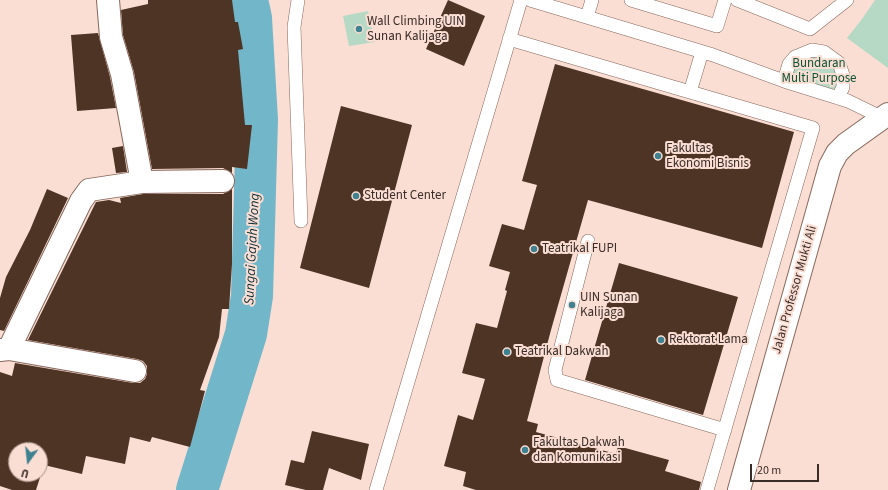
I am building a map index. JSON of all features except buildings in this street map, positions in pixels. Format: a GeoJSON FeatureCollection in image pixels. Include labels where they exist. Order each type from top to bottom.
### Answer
{"type":"FeatureCollection","features":[{"type":"Feature","properties":{"kind":"street"},"geometry":{"type":"LineString","coordinates":[[108,0],[111,37],[122,74],[142,182]]}},
{"type":"Feature","properties":{"kind":"street","name":"Jalan Professor Mukti Ali"},"geometry":{"type":"LineString","coordinates":[[739,490],[830,166],[837,153],[846,144],[885,116]]}},
{"type":"Feature","properties":{"kind":"street"},"geometry":{"type":"LineString","coordinates":[[135,371],[4,350],[81,201],[89,190],[142,182],[223,181]]}},
{"type":"Feature","properties":{"kind":"lane"},"geometry":{"type":"LineString","coordinates":[[298,0],[294,27],[301,221]]}},
{"type":"Feature","properties":{"kind":"lane"},"geometry":{"type":"LineString","coordinates":[[376,490],[509,39],[522,0]]}},
{"type":"Feature","properties":{"kind":"lane"},"geometry":{"type":"LineString","coordinates":[[530,0],[702,52],[838,98],[885,116]]}},
{"type":"Feature","properties":{"kind":"lane"},"geometry":{"type":"LineString","coordinates":[[587,17],[592,0]]}},
{"type":"Feature","properties":{"kind":"lane"},"geometry":{"type":"LineString","coordinates":[[631,0],[717,26],[725,0]]}},
{"type":"Feature","properties":{"kind":"lane"},"geometry":{"type":"LineString","coordinates":[[737,0],[810,29]]}},
{"type":"Feature","properties":{"kind":"lane"},"geometry":{"type":"LineString","coordinates":[[810,29],[847,0]]}},
{"type":"Feature","properties":{"kind":"lane"},"geometry":{"type":"LineString","coordinates":[[810,29],[812,50]]}},
{"type":"Feature","properties":{"kind":"lane"},"geometry":{"type":"LineString","coordinates":[[509,39],[813,128],[707,490]]}},
{"type":"Feature","properties":{"kind":"lane"},"geometry":{"type":"LineString","coordinates":[[784,81],[789,64],[795,57],[812,50],[818,50],[830,55],[839,63],[844,81],[838,98]]}},
{"type":"Feature","properties":{"kind":"lane"},"geometry":{"type":"LineString","coordinates":[[690,92],[702,52]]}},
{"type":"Feature","properties":{"kind":"lane"},"geometry":{"type":"LineString","coordinates":[[588,241],[555,370],[557,380],[724,430]]}},
{"type":"Feature","properties":{"kind":"green space"},"geometry":{"type":"Polygon","coordinates":[[[875,0],[888,0],[888,68],[847,38],[875,0]]]}},
{"type":"Feature","properties":{"kind":"green space","name":"Wall Climbing UIN Sunan Kalijaga"},"geometry":{"type":"Polygon","coordinates":[[[368,11],[375,42],[349,46],[343,16],[368,11]]]}},
{"type":"Feature","properties":{"kind":"green space","name":"Bundaran Multi Purpose"},"geometry":{"type":"Polygon","coordinates":[[[814,51],[838,64],[838,97],[785,74],[789,65],[814,51]]]}},
{"type":"Feature","properties":{"kind":"waterway","name":"Sungai Gajah Wong"},"geometry":{"type":"LineString","coordinates":[[197,490],[246,334],[252,296],[257,120],[251,18],[247,0]]}},
{"type":"Feature","properties":{"kind":"place","name":"Wall Climbing UIN Sunan Kalijaga"},"geometry":{"type":"Point","coordinates":[359,29]}},
{"type":"Feature","properties":{"kind":"place","name":"Fakultas Ekonomi Bisnis"},"geometry":{"type":"Point","coordinates":[658,156]}},
{"type":"Feature","properties":{"kind":"place","name":"Student Center"},"geometry":{"type":"Point","coordinates":[356,196]}},
{"type":"Feature","properties":{"kind":"place","name":"Teatrikal FUPI"},"geometry":{"type":"Point","coordinates":[534,249]}},
{"type":"Feature","properties":{"kind":"place","name":"UIN Sunan Kalijaga"},"geometry":{"type":"Point","coordinates":[572,305]}},
{"type":"Feature","properties":{"kind":"place","name":"Rektorat Lama"},"geometry":{"type":"Point","coordinates":[661,340]}},
{"type":"Feature","properties":{"kind":"place","name":"Teatrikal Dakwah"},"geometry":{"type":"Point","coordinates":[507,352]}},
{"type":"Feature","properties":{"kind":"place","name":"Fakultas Dakwah dan Komunikasi"},"geometry":{"type":"Point","coordinates":[525,450]}}]}
